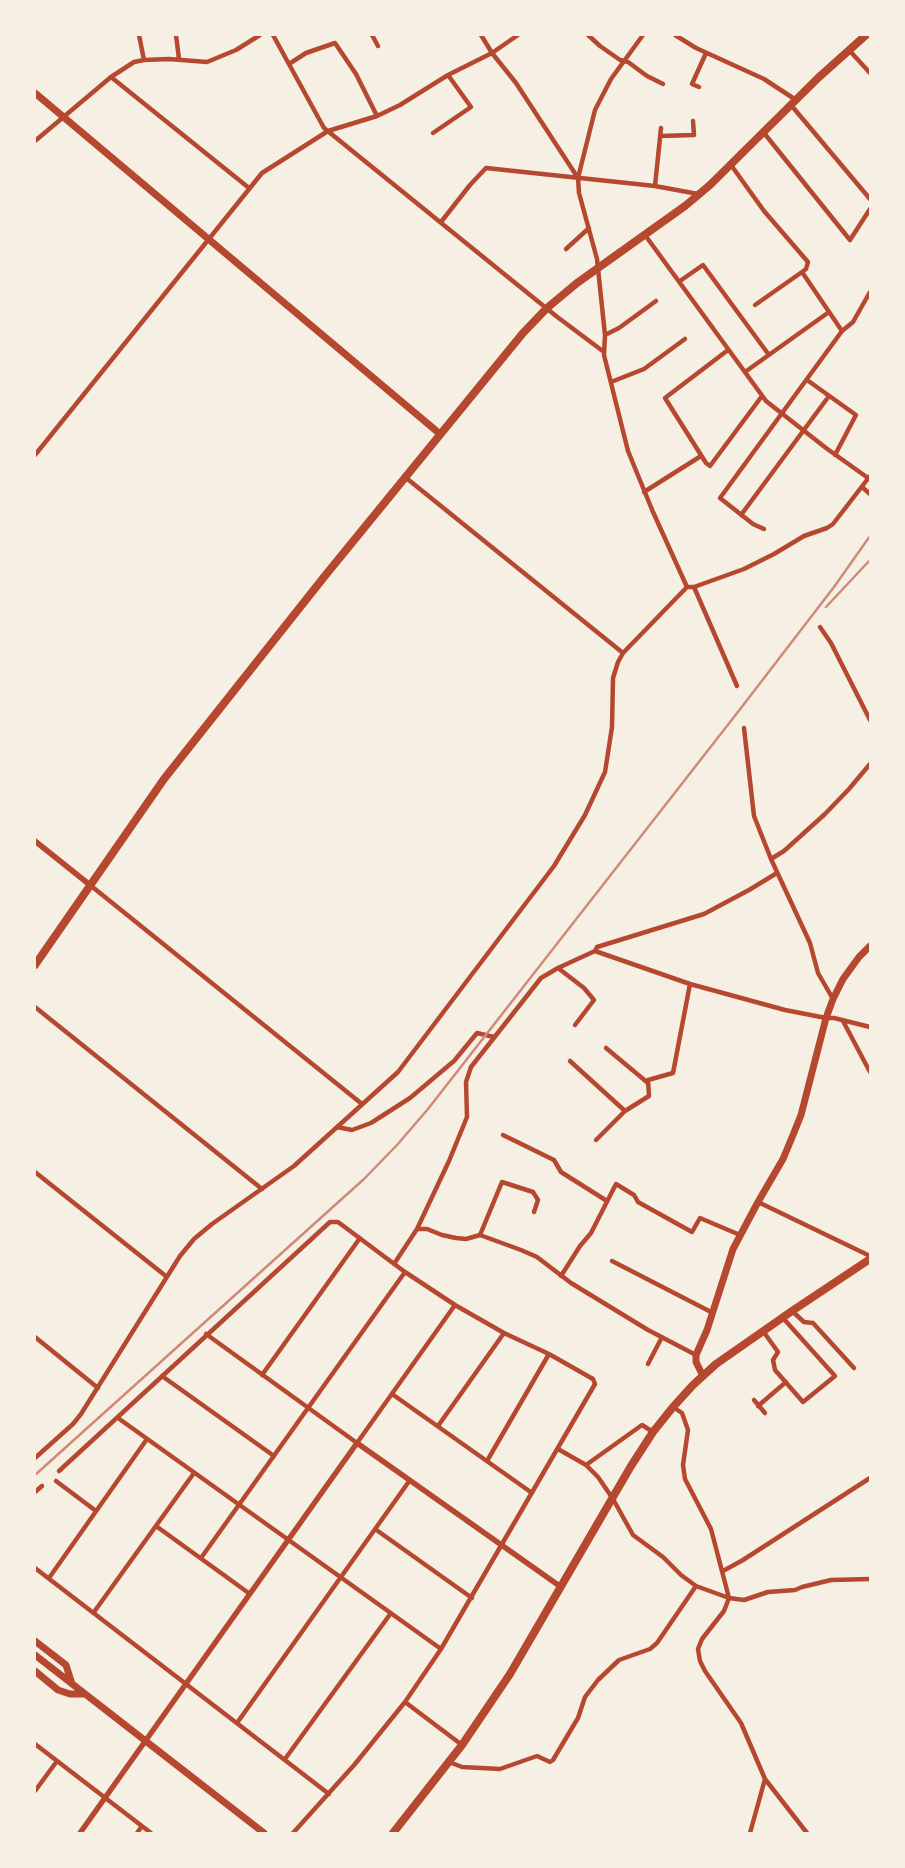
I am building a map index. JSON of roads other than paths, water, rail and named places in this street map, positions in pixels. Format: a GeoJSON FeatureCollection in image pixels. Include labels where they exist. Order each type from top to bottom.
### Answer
{"type":"FeatureCollection","features":[{"type":"Feature","properties":{"kind":"main road"},"geometry":{"type":"LineString","coordinates":[[35,964],[164,779],[249,670],[523,333],[547,308],[598,268],[700,194],[866,35]]}},
{"type":"Feature","properties":{"kind":"main road"},"geometry":{"type":"LineString","coordinates":[[35,93],[440,434]]}},
{"type":"Feature","properties":{"kind":"main road"},"geometry":{"type":"LineString","coordinates":[[703,1376],[696,1362],[696,1355],[713,1313],[733,1249],[783,1159],[799,1120],[832,999],[843,979],[868,951]]}},
{"type":"Feature","properties":{"kind":"main road"},"geometry":{"type":"LineString","coordinates":[[393,1833],[462,1745],[510,1674],[653,1432],[703,1376],[763,1331],[870,1258]]}},
{"type":"Feature","properties":{"kind":"main road"},"geometry":{"type":"LineString","coordinates":[[35,1641],[66,1665],[72,1684]]}},
{"type":"Feature","properties":{"kind":"main road"},"geometry":{"type":"LineString","coordinates":[[35,1656],[264,1833]]}},
{"type":"Feature","properties":{"kind":"main road"},"geometry":{"type":"LineString","coordinates":[[35,1671],[58,1690],[70,1694],[83,1694]]}},
{"type":"Feature","properties":{"kind":"street"},"geometry":{"type":"LineString","coordinates":[[140,35],[144,60]]}},
{"type":"Feature","properties":{"kind":"street"},"geometry":{"type":"LineString","coordinates":[[176,35],[179,60]]}},
{"type":"Feature","properties":{"kind":"street"},"geometry":{"type":"LineString","coordinates":[[35,141],[128,65],[144,60],[207,62],[236,50],[260,35]]}},
{"type":"Feature","properties":{"kind":"street"},"geometry":{"type":"LineString","coordinates":[[273,35],[324,128],[604,352]]}},
{"type":"Feature","properties":{"kind":"street"},"geometry":{"type":"LineString","coordinates":[[372,35],[378,46]]}},
{"type":"Feature","properties":{"kind":"street"},"geometry":{"type":"LineString","coordinates":[[481,35],[492,53],[516,83],[578,178]]}},
{"type":"Feature","properties":{"kind":"street"},"geometry":{"type":"LineString","coordinates":[[35,456],[262,173],[328,131],[378,116],[400,105],[448,75],[492,53],[518,35]]}},
{"type":"Feature","properties":{"kind":"street"},"geometry":{"type":"LineString","coordinates":[[588,35],[600,46],[624,62],[663,84]]}},
{"type":"Feature","properties":{"kind":"street"},"geometry":{"type":"LineString","coordinates":[[644,35],[611,79],[595,110],[578,178],[580,193],[598,260],[605,335],[604,352],[628,451],[644,492],[687,586]]}},
{"type":"Feature","properties":{"kind":"street"},"geometry":{"type":"LineString","coordinates":[[675,35],[706,53],[764,79],[794,102],[870,199]]}},
{"type":"Feature","properties":{"kind":"street"},"geometry":{"type":"LineString","coordinates":[[289,64],[306,53],[335,43],[356,74],[378,116]]}},
{"type":"Feature","properties":{"kind":"street"},"geometry":{"type":"LineString","coordinates":[[849,50],[870,73]]}},
{"type":"Feature","properties":{"kind":"street"},"geometry":{"type":"LineString","coordinates":[[698,87],[692,84],[706,53]]}},
{"type":"Feature","properties":{"kind":"street"},"geometry":{"type":"LineString","coordinates":[[433,133],[471,107],[448,75]]}},
{"type":"Feature","properties":{"kind":"street"},"geometry":{"type":"LineString","coordinates":[[111,77],[249,188]]}},
{"type":"Feature","properties":{"kind":"street"},"geometry":{"type":"LineString","coordinates":[[660,136],[694,135],[693,121]]}},
{"type":"Feature","properties":{"kind":"street"},"geometry":{"type":"LineString","coordinates":[[654,186],[661,128]]}},
{"type":"Feature","properties":{"kind":"street"},"geometry":{"type":"LineString","coordinates":[[764,133],[850,240],[870,210]]}},
{"type":"Feature","properties":{"kind":"street"},"geometry":{"type":"LineString","coordinates":[[731,165],[764,211],[808,262],[806,269],[755,305]]}},
{"type":"Feature","properties":{"kind":"street"},"geometry":{"type":"LineString","coordinates":[[441,222],[486,168],[654,186],[700,194]]}},
{"type":"Feature","properties":{"kind":"street"},"geometry":{"type":"LineString","coordinates":[[566,249],[589,228]]}},
{"type":"Feature","properties":{"kind":"street"},"geometry":{"type":"LineString","coordinates":[[645,235],[762,396],[803,431],[869,477],[833,524],[827,528],[804,536],[744,569],[694,587],[687,586]]}},
{"type":"Feature","properties":{"kind":"street"},"geometry":{"type":"LineString","coordinates":[[680,281],[703,265],[769,355]]}},
{"type":"Feature","properties":{"kind":"street"},"geometry":{"type":"LineString","coordinates":[[802,272],[842,330]]}},
{"type":"Feature","properties":{"kind":"street"},"geometry":{"type":"LineString","coordinates":[[764,529],[752,524],[720,498],[842,330],[853,322],[870,292]]}},
{"type":"Feature","properties":{"kind":"street"},"geometry":{"type":"LineString","coordinates":[[605,335],[619,328],[656,301]]}},
{"type":"Feature","properties":{"kind":"street"},"geometry":{"type":"LineString","coordinates":[[745,372],[829,312]]}},
{"type":"Feature","properties":{"kind":"street"},"geometry":{"type":"LineString","coordinates":[[611,382],[644,369],[685,339]]}},
{"type":"Feature","properties":{"kind":"street"},"geometry":{"type":"LineString","coordinates":[[728,350],[665,398],[701,456],[710,466],[762,396]]}},
{"type":"Feature","properties":{"kind":"street"},"geometry":{"type":"LineString","coordinates":[[807,380],[856,415],[835,455]]}},
{"type":"Feature","properties":{"kind":"street"},"geometry":{"type":"LineString","coordinates":[[741,515],[829,396]]}},
{"type":"Feature","properties":{"kind":"street"},"geometry":{"type":"LineString","coordinates":[[644,492],[701,456]]}},
{"type":"Feature","properties":{"kind":"street"},"geometry":{"type":"LineString","coordinates":[[405,477],[623,653]]}},
{"type":"Feature","properties":{"kind":"street"},"geometry":{"type":"LineString","coordinates":[[862,487],[870,494]]}},
{"type":"Feature","properties":{"kind":"street"},"geometry":{"type":"LineString","coordinates":[[35,1458],[73,1424],[98,1388],[167,1277],[194,1239],[212,1224],[294,1166],[398,1072],[554,866],[585,815],[605,772],[612,727],[613,678],[618,662],[623,653],[687,586]]}},
{"type":"Feature","properties":{"kind":"street"},"geometry":{"type":"LineString","coordinates":[[694,587],[737,686]]}},
{"type":"Feature","properties":{"kind":"street"},"geometry":{"type":"LineString","coordinates":[[820,627],[831,643],[870,720]]}},
{"type":"Feature","properties":{"kind":"street"},"geometry":{"type":"LineString","coordinates":[[744,728],[754,816],[770,860],[810,943],[818,973],[832,999]]}},
{"type":"Feature","properties":{"kind":"street"},"geometry":{"type":"LineString","coordinates":[[770,860],[784,851],[825,814],[870,764]]}},
{"type":"Feature","properties":{"kind":"street"},"geometry":{"type":"LineString","coordinates":[[35,841],[362,1104]]}},
{"type":"Feature","properties":{"kind":"street"},"geometry":{"type":"LineString","coordinates":[[394,1264],[418,1229],[467,1117],[466,1082],[471,1066],[541,978],[595,951],[598,947],[704,914],[749,890],[777,872]]}},
{"type":"Feature","properties":{"kind":"street"},"geometry":{"type":"LineString","coordinates":[[595,951],[690,984],[785,1010],[870,1027]]}},
{"type":"Feature","properties":{"kind":"street"},"geometry":{"type":"LineString","coordinates":[[558,968],[584,988],[594,1000],[575,1025]]}},
{"type":"Feature","properties":{"kind":"street"},"geometry":{"type":"LineString","coordinates":[[596,1140],[625,1110],[649,1096],[648,1080],[673,1073],[690,984]]}},
{"type":"Feature","properties":{"kind":"street"},"geometry":{"type":"LineString","coordinates":[[35,1007],[262,1189]]}},
{"type":"Feature","properties":{"kind":"street"},"geometry":{"type":"LineString","coordinates":[[843,1021],[870,1072]]}},
{"type":"Feature","properties":{"kind":"street"},"geometry":{"type":"LineString","coordinates":[[336,1127],[352,1130],[371,1123],[410,1098],[454,1061],[477,1033],[494,1038]]}},
{"type":"Feature","properties":{"kind":"street"},"geometry":{"type":"LineString","coordinates":[[606,1048],[648,1083]]}},
{"type":"Feature","properties":{"kind":"street"},"geometry":{"type":"LineString","coordinates":[[570,1060],[625,1110]]}},
{"type":"Feature","properties":{"kind":"street"},"geometry":{"type":"LineString","coordinates":[[503,1135],[554,1160],[561,1172],[607,1201]]}},
{"type":"Feature","properties":{"kind":"street"},"geometry":{"type":"LineString","coordinates":[[35,1172],[167,1277]]}},
{"type":"Feature","properties":{"kind":"street"},"geometry":{"type":"LineString","coordinates":[[480,1235],[502,1182],[533,1192],[538,1200],[534,1212]]}},
{"type":"Feature","properties":{"kind":"street"},"geometry":{"type":"LineString","coordinates":[[561,1276],[580,1246],[591,1233],[616,1184],[634,1195],[638,1202],[692,1232],[700,1218],[740,1235]]}},
{"type":"Feature","properties":{"kind":"street"},"geometry":{"type":"LineString","coordinates":[[758,1202],[870,1258]]}},
{"type":"Feature","properties":{"kind":"street"},"geometry":{"type":"LineString","coordinates":[[59,1471],[330,1222],[338,1222],[394,1264],[455,1305],[504,1333],[549,1354],[593,1379],[595,1384],[441,1649],[405,1702],[329,1794],[293,1833]]}},
{"type":"Feature","properties":{"kind":"street"},"geometry":{"type":"LineString","coordinates":[[418,1229],[427,1229],[442,1235],[466,1239],[480,1235],[522,1250],[662,1337],[696,1355]]}},
{"type":"Feature","properties":{"kind":"street"},"geometry":{"type":"LineString","coordinates":[[262,1375],[360,1238]]}},
{"type":"Feature","properties":{"kind":"street"},"geometry":{"type":"LineString","coordinates":[[612,1261],[713,1313]]}},
{"type":"Feature","properties":{"kind":"street"},"geometry":{"type":"LineString","coordinates":[[201,1558],[406,1272]]}},
{"type":"Feature","properties":{"kind":"street"},"geometry":{"type":"LineString","coordinates":[[80,1833],[455,1305]]}},
{"type":"Feature","properties":{"kind":"street"},"geometry":{"type":"LineString","coordinates":[[792,1311],[804,1322],[813,1323],[854,1368]]}},
{"type":"Feature","properties":{"kind":"street"},"geometry":{"type":"LineString","coordinates":[[763,1331],[778,1352],[773,1360],[775,1370],[803,1402],[835,1376],[783,1318]]}},
{"type":"Feature","properties":{"kind":"street"},"geometry":{"type":"LineString","coordinates":[[438,1426],[504,1333]]}},
{"type":"Feature","properties":{"kind":"street"},"geometry":{"type":"LineString","coordinates":[[206,1334],[561,1587]]}},
{"type":"Feature","properties":{"kind":"street"},"geometry":{"type":"LineString","coordinates":[[35,1337],[98,1388]]}},
{"type":"Feature","properties":{"kind":"street"},"geometry":{"type":"LineString","coordinates":[[648,1364],[662,1337]]}},
{"type":"Feature","properties":{"kind":"street"},"geometry":{"type":"LineString","coordinates":[[487,1461],[549,1354]]}},
{"type":"Feature","properties":{"kind":"street"},"geometry":{"type":"LineString","coordinates":[[162,1376],[274,1456]]}},
{"type":"Feature","properties":{"kind":"street"},"geometry":{"type":"LineString","coordinates":[[758,1406],[786,1382]]}},
{"type":"Feature","properties":{"kind":"street"},"geometry":{"type":"LineString","coordinates":[[392,1394],[532,1493]]}},
{"type":"Feature","properties":{"kind":"street"},"geometry":{"type":"LineString","coordinates":[[754,1400],[765,1413]]}},
{"type":"Feature","properties":{"kind":"street"},"geometry":{"type":"LineString","coordinates":[[674,1407],[682,1413],[688,1430],[683,1466],[685,1479],[711,1529],[729,1598],[724,1612],[702,1639],[698,1649],[699,1655],[705,1671],[741,1723],[765,1779],[807,1833]]}},
{"type":"Feature","properties":{"kind":"street"},"geometry":{"type":"LineString","coordinates":[[118,1418],[441,1649]]}},
{"type":"Feature","properties":{"kind":"street"},"geometry":{"type":"LineString","coordinates":[[586,1465],[642,1425],[653,1432]]}},
{"type":"Feature","properties":{"kind":"street"},"geometry":{"type":"LineString","coordinates":[[49,1578],[148,1439]]}},
{"type":"Feature","properties":{"kind":"street"},"geometry":{"type":"LineString","coordinates":[[558,1449],[586,1465],[598,1477],[613,1499],[633,1535],[663,1557],[681,1575],[696,1586],[729,1598],[744,1600],[768,1592],[795,1590],[831,1580],[870,1579]]}},
{"type":"Feature","properties":{"kind":"street"},"geometry":{"type":"LineString","coordinates":[[94,1612],[194,1472]]}},
{"type":"Feature","properties":{"kind":"street"},"geometry":{"type":"LineString","coordinates":[[723,1571],[870,1478]]}},
{"type":"Feature","properties":{"kind":"street"},"geometry":{"type":"LineString","coordinates":[[237,1723],[410,1480]]}},
{"type":"Feature","properties":{"kind":"street"},"geometry":{"type":"LineString","coordinates":[[56,1481],[96,1511]]}},
{"type":"Feature","properties":{"kind":"street"},"geometry":{"type":"LineString","coordinates":[[35,1492],[42,1486]]}},
{"type":"Feature","properties":{"kind":"street"},"geometry":{"type":"LineString","coordinates":[[156,1526],[250,1594]]}},
{"type":"Feature","properties":{"kind":"street"},"geometry":{"type":"LineString","coordinates":[[375,1529],[472,1598]]}},
{"type":"Feature","properties":{"kind":"street"},"geometry":{"type":"LineString","coordinates":[[35,1568],[329,1794]]}},
{"type":"Feature","properties":{"kind":"street"},"geometry":{"type":"LineString","coordinates":[[449,1762],[462,1767],[500,1769],[537,1756],[550,1762],[553,1760],[578,1718],[585,1697],[598,1680],[619,1660],[650,1649],[657,1643],[696,1586]]}},
{"type":"Feature","properties":{"kind":"street"},"geometry":{"type":"LineString","coordinates":[[285,1759],[391,1613]]}},
{"type":"Feature","properties":{"kind":"street"},"geometry":{"type":"LineString","coordinates":[[405,1702],[462,1745]]}},
{"type":"Feature","properties":{"kind":"street"},"geometry":{"type":"LineString","coordinates":[[35,1744],[151,1833]]}},
{"type":"Feature","properties":{"kind":"street"},"geometry":{"type":"LineString","coordinates":[[35,1791],[57,1760]]}},
{"type":"Feature","properties":{"kind":"street"},"geometry":{"type":"LineString","coordinates":[[750,1833],[765,1779]]}},
{"type":"Feature","properties":{"kind":"street"},"geometry":{"type":"LineString","coordinates":[[137,1833],[142,1826]]}},
{"type":"Feature","properties":{"kind":"railway"},"geometry":{"type":"LineString","coordinates":[[35,1475],[364,1179],[397,1145],[428,1109],[741,708],[834,587],[870,536]]}},
{"type":"Feature","properties":{"kind":"railway"},"geometry":{"type":"LineString","coordinates":[[826,607],[870,560]]}}]}
